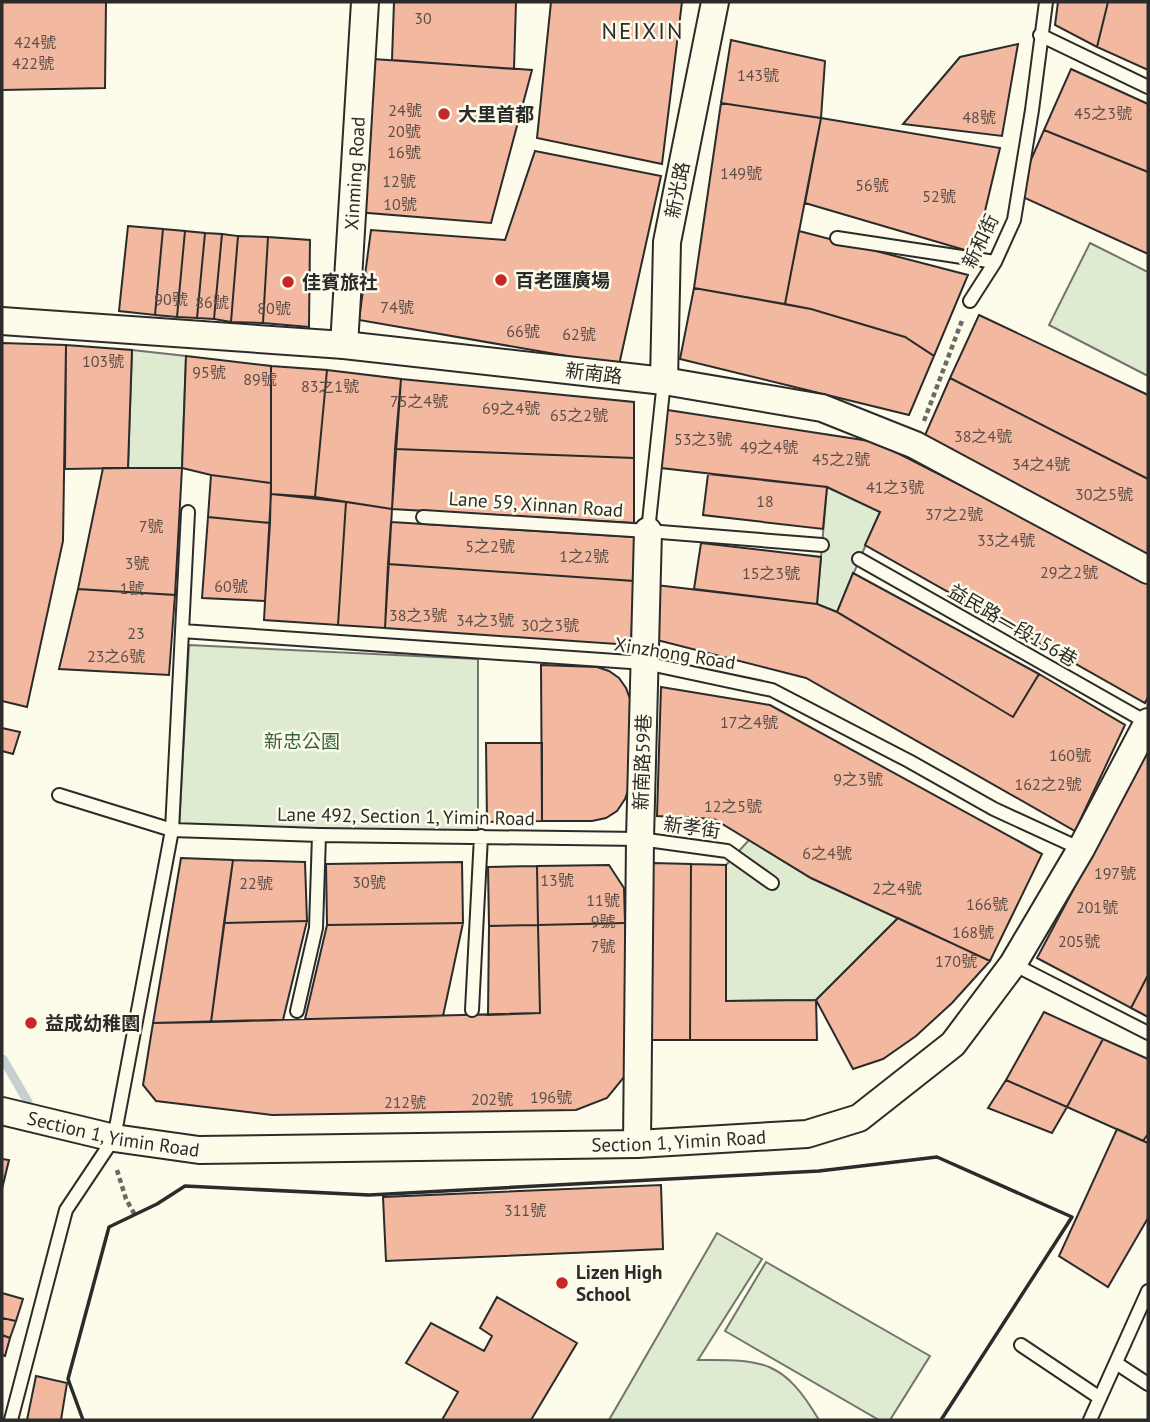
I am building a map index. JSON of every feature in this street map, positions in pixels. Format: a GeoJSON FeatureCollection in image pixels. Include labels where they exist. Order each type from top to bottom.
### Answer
{"type":"FeatureCollection","features":[{"type":"Feature","properties":{"kind":"street","name":"Xinming Road"},"geometry":{"type":"LineString","coordinates":[[344,345],[365,2]]}},
{"type":"Feature","properties":{"kind":"street","name":"新光路"},"geometry":{"type":"LineString","coordinates":[[664,381],[667,242],[715,2]]}},
{"type":"Feature","properties":{"kind":"street","name":"新南路"},"geometry":{"type":"LineString","coordinates":[[2,321],[344,345],[664,381],[822,408],[915,445],[1148,570]]}},
{"type":"Feature","properties":{"kind":"street","name":"新南路59巷"},"geometry":{"type":"LineString","coordinates":[[637,1144],[640,839],[648,531]]}},
{"type":"Feature","properties":{"kind":"street","name":"Section 1, Yimin Road"},"geometry":{"type":"LineString","coordinates":[[2,1111],[114,1138],[199,1150],[637,1144],[807,1134],[859,1118],[953,1044],[1013,964],[1081,849],[1148,723]]}},
{"type":"Feature","properties":{"kind":"lane","name":"新和街"},"geometry":{"type":"LineString","coordinates":[[970,301],[995,262],[1014,220],[1046,2]]}},
{"type":"Feature","properties":{"kind":"lane"},"geometry":{"type":"LineString","coordinates":[[1040,35],[1148,87]]}},
{"type":"Feature","properties":{"kind":"lane"},"geometry":{"type":"LineString","coordinates":[[837,238],[995,262]]}},
{"type":"Feature","properties":{"kind":"lane","name":"新南路59巷"},"geometry":{"type":"LineString","coordinates":[[648,531],[664,381]]}},
{"type":"Feature","properties":{"kind":"lane"},"geometry":{"type":"LineString","coordinates":[[8,1414],[66,1210],[114,1138],[172,830],[188,512]]}},
{"type":"Feature","properties":{"kind":"lane","name":"Lane 59, Xinnan Road"},"geometry":{"type":"LineString","coordinates":[[423,517],[648,531]]}},
{"type":"Feature","properties":{"kind":"lane"},"geometry":{"type":"LineString","coordinates":[[648,531],[822,545]]}},
{"type":"Feature","properties":{"kind":"lane","name":"益民路一段156巷"},"geometry":{"type":"LineString","coordinates":[[859,559],[1148,723]]}},
{"type":"Feature","properties":{"kind":"lane","name":"Xinzhong Road"},"geometry":{"type":"LineString","coordinates":[[181,631],[645,663],[772,690],[909,761],[994,809],[1081,849]]}},
{"type":"Feature","properties":{"kind":"lane","name":"Lane 492, Section 1, Yimin Road"},"geometry":{"type":"LineString","coordinates":[[59,795],[172,830],[319,835],[640,839]]}},
{"type":"Feature","properties":{"kind":"lane"},"geometry":{"type":"LineString","coordinates":[[297,1012],[316,928],[319,835]]}},
{"type":"Feature","properties":{"kind":"lane"},"geometry":{"type":"LineString","coordinates":[[472,1010],[481,836]]}},
{"type":"Feature","properties":{"kind":"lane","name":"新孝街"},"geometry":{"type":"LineString","coordinates":[[640,839],[727,851],[772,883]]}},
{"type":"Feature","properties":{"kind":"lane"},"geometry":{"type":"LineString","coordinates":[[1013,964],[1148,1033]]}},
{"type":"Feature","properties":{"kind":"lane"},"geometry":{"type":"LineString","coordinates":[[1090,1420],[1148,1291]]}},
{"type":"Feature","properties":{"kind":"lane"},"geometry":{"type":"LineString","coordinates":[[1021,1345],[1100,1398]]}},
{"type":"Feature","properties":{"kind":"lane"},"geometry":{"type":"LineString","coordinates":[[1116,1363],[1148,1384]]}},
{"type":"Feature","properties":{"kind":"path"},"geometry":{"type":"LineString","coordinates":[[915,445],[970,301]]}},
{"type":"Feature","properties":{"kind":"path"},"geometry":{"type":"LineString","coordinates":[[114,1138],[113,1157],[126,1199],[135,1215]]}},
{"type":"Feature","properties":{"kind":"green space"},"geometry":{"type":"Polygon","coordinates":[[[1090,243],[1148,272],[1148,376],[1049,325],[1090,243]]]}},
{"type":"Feature","properties":{"kind":"green space"},"geometry":{"type":"Polygon","coordinates":[[[132,350],[186,356],[182,468],[128,468],[132,350]]]}},
{"type":"Feature","properties":{"kind":"green space"},"geometry":{"type":"Polygon","coordinates":[[[827,487],[880,512],[837,612],[817,604],[827,487]]]}},
{"type":"Feature","properties":{"kind":"green space","name":"新忠公園"},"geometry":{"type":"Polygon","coordinates":[[[189,645],[478,659],[478,834],[179,828],[189,645]]]}},
{"type":"Feature","properties":{"kind":"green space"},"geometry":{"type":"Polygon","coordinates":[[[749,840],[811,878],[898,918],[816,1000],[726,1001],[726,865],[749,840]]]}},
{"type":"Feature","properties":{"kind":"green space"},"geometry":{"type":"Polygon","coordinates":[[[717,1233],[762,1259],[698,1360],[740,1361],[770,1368],[795,1386],[819,1420],[609,1420],[717,1233]]]}},
{"type":"Feature","properties":{"kind":"green space"},"geometry":{"type":"Polygon","coordinates":[[[766,1262],[930,1356],[890,1420],[879,1420],[725,1331],[766,1262]]]}},
{"type":"Feature","properties":{"kind":"building"},"geometry":{"type":"Polygon","coordinates":[[[2,2],[106,2],[105,88],[2,90],[2,2]]]}},
{"type":"Feature","properties":{"kind":"building"},"geometry":{"type":"Polygon","coordinates":[[[394,2],[516,2],[514,69],[392,60],[394,2]]]}},
{"type":"Feature","properties":{"kind":"building"},"geometry":{"type":"Polygon","coordinates":[[[551,2],[682,2],[662,164],[537,138],[551,2]]]}},
{"type":"Feature","properties":{"kind":"building"},"geometry":{"type":"Polygon","coordinates":[[[1058,2],[1108,2],[1097,47],[1055,25],[1058,2]]]}},
{"type":"Feature","properties":{"kind":"building"},"geometry":{"type":"Polygon","coordinates":[[[1108,2],[1148,2],[1148,70],[1097,47],[1108,2]]]}},
{"type":"Feature","properties":{"kind":"building"},"geometry":{"type":"Polygon","coordinates":[[[731,40],[825,61],[821,118],[721,103],[731,40]]]}},
{"type":"Feature","properties":{"kind":"building"},"geometry":{"type":"Polygon","coordinates":[[[1018,44],[1002,136],[903,124],[960,57],[1018,44]]]}},
{"type":"Feature","properties":{"kind":"building","name":"大里首都"},"geometry":{"type":"Polygon","coordinates":[[[373,59],[532,70],[491,223],[356,212],[373,59]]]}},
{"type":"Feature","properties":{"kind":"building"},"geometry":{"type":"Polygon","coordinates":[[[1071,69],[1148,104],[1148,172],[1044,130],[1071,69]]]}},
{"type":"Feature","properties":{"kind":"building"},"geometry":{"type":"Polygon","coordinates":[[[721,103],[821,118],[785,304],[694,288],[721,103]]]}},
{"type":"Feature","properties":{"kind":"building"},"geometry":{"type":"Polygon","coordinates":[[[821,118],[1000,148],[975,253],[805,203],[821,118]]]}},
{"type":"Feature","properties":{"kind":"building"},"geometry":{"type":"Polygon","coordinates":[[[1044,130],[1148,172],[1148,254],[1016,194],[1044,130]]]}},
{"type":"Feature","properties":{"kind":"building","name":"百老匯廣場"},"geometry":{"type":"Polygon","coordinates":[[[535,151],[661,176],[619,365],[359,320],[371,230],[505,240],[535,151]]]}},
{"type":"Feature","properties":{"kind":"building"},"geometry":{"type":"Polygon","coordinates":[[[128,226],[163,229],[155,315],[119,311],[128,226]]]}},
{"type":"Feature","properties":{"kind":"building"},"geometry":{"type":"Polygon","coordinates":[[[163,229],[185,231],[177,317],[155,315],[163,229]]]}},
{"type":"Feature","properties":{"kind":"building"},"geometry":{"type":"Polygon","coordinates":[[[185,231],[205,233],[197,318],[177,317],[185,231]]]}},
{"type":"Feature","properties":{"kind":"building"},"geometry":{"type":"Polygon","coordinates":[[[799,231],[968,275],[934,356],[905,337],[785,304],[799,231]]]}},
{"type":"Feature","properties":{"kind":"building"},"geometry":{"type":"Polygon","coordinates":[[[205,233],[222,234],[214,319],[197,318],[205,233]]]}},
{"type":"Feature","properties":{"kind":"building"},"geometry":{"type":"Polygon","coordinates":[[[222,234],[238,236],[231,322],[214,319],[222,234]]]}},
{"type":"Feature","properties":{"kind":"building"},"geometry":{"type":"Polygon","coordinates":[[[238,236],[268,237],[263,323],[231,322],[238,236]]]}},
{"type":"Feature","properties":{"kind":"building","name":"佳賓旅社"},"geometry":{"type":"Polygon","coordinates":[[[268,237],[310,240],[309,327],[263,323],[268,237]]]}},
{"type":"Feature","properties":{"kind":"building"},"geometry":{"type":"Polygon","coordinates":[[[694,288],[811,309],[905,337],[934,356],[909,415],[680,359],[694,288]]]}},
{"type":"Feature","properties":{"kind":"building"},"geometry":{"type":"Polygon","coordinates":[[[979,315],[1148,395],[1148,479],[950,378],[979,315]]]}},
{"type":"Feature","properties":{"kind":"building"},"geometry":{"type":"Polygon","coordinates":[[[2,343],[66,345],[63,541],[27,707],[2,701],[2,343]]]}},
{"type":"Feature","properties":{"kind":"building"},"geometry":{"type":"Polygon","coordinates":[[[66,345],[132,350],[128,468],[65,469],[66,345]]]}},
{"type":"Feature","properties":{"kind":"building"},"geometry":{"type":"Polygon","coordinates":[[[186,356],[271,366],[271,483],[182,468],[186,356]]]}},
{"type":"Feature","properties":{"kind":"building"},"geometry":{"type":"Polygon","coordinates":[[[271,366],[327,370],[315,497],[271,494],[271,366]]]}},
{"type":"Feature","properties":{"kind":"building"},"geometry":{"type":"Polygon","coordinates":[[[327,370],[401,379],[392,509],[315,497],[327,370]]]}},
{"type":"Feature","properties":{"kind":"building"},"geometry":{"type":"Polygon","coordinates":[[[950,378],[1148,479],[1148,564],[922,442],[950,378]]]}},
{"type":"Feature","properties":{"kind":"building"},"geometry":{"type":"Polygon","coordinates":[[[401,379],[634,402],[634,458],[395,449],[401,379]]]}},
{"type":"Feature","properties":{"kind":"building"},"geometry":{"type":"Polygon","coordinates":[[[661,409],[876,442],[1148,581],[1148,697],[1145,703],[865,545],[880,512],[827,487],[661,468],[661,409]]]}},
{"type":"Feature","properties":{"kind":"building"},"geometry":{"type":"Polygon","coordinates":[[[395,449],[634,458],[634,523],[392,509],[395,449]]]}},
{"type":"Feature","properties":{"kind":"building"},"geometry":{"type":"Polygon","coordinates":[[[103,468],[182,468],[175,595],[78,589],[103,468]]]}},
{"type":"Feature","properties":{"kind":"building"},"geometry":{"type":"Polygon","coordinates":[[[708,474],[827,487],[823,529],[703,515],[708,474]]]}},
{"type":"Feature","properties":{"kind":"building"},"geometry":{"type":"Polygon","coordinates":[[[211,475],[271,483],[270,523],[208,517],[211,475]]]}},
{"type":"Feature","properties":{"kind":"building"},"geometry":{"type":"Polygon","coordinates":[[[271,494],[346,502],[338,625],[264,620],[271,494]]]}},
{"type":"Feature","properties":{"kind":"building"},"geometry":{"type":"Polygon","coordinates":[[[346,502],[392,509],[385,628],[338,625],[346,502]]]}},
{"type":"Feature","properties":{"kind":"building"},"geometry":{"type":"Polygon","coordinates":[[[208,517],[270,523],[265,601],[202,598],[208,517]]]}},
{"type":"Feature","properties":{"kind":"building"},"geometry":{"type":"Polygon","coordinates":[[[391,522],[636,537],[634,581],[388,564],[391,522]]]}},
{"type":"Feature","properties":{"kind":"building"},"geometry":{"type":"Polygon","coordinates":[[[701,543],[821,557],[817,604],[694,589],[701,543]]]}},
{"type":"Feature","properties":{"kind":"building"},"geometry":{"type":"Polygon","coordinates":[[[388,564],[634,581],[631,645],[385,628],[388,564]]]}},
{"type":"Feature","properties":{"kind":"building"},"geometry":{"type":"Polygon","coordinates":[[[853,573],[1039,674],[1013,717],[837,612],[853,573]]]}},
{"type":"Feature","properties":{"kind":"building"},"geometry":{"type":"Polygon","coordinates":[[[656,585],[817,604],[837,612],[1013,717],[1039,674],[1125,725],[1075,831],[806,678],[653,639],[656,585]]]}},
{"type":"Feature","properties":{"kind":"building"},"geometry":{"type":"Polygon","coordinates":[[[78,589],[175,595],[169,675],[59,669],[78,589]]]}},
{"type":"Feature","properties":{"kind":"building"},"geometry":{"type":"Polygon","coordinates":[[[541,665],[597,667],[619,678],[626,688],[630,699],[629,788],[617,811],[606,818],[592,821],[542,821],[541,665]]]}},
{"type":"Feature","properties":{"kind":"building"},"geometry":{"type":"Polygon","coordinates":[[[661,687],[770,705],[1042,854],[990,961],[811,878],[714,819],[657,816],[661,687]]]}},
{"type":"Feature","properties":{"kind":"building"},"geometry":{"type":"Polygon","coordinates":[[[2,728],[20,732],[13,754],[2,751],[2,728]]]}},
{"type":"Feature","properties":{"kind":"building"},"geometry":{"type":"Polygon","coordinates":[[[486,743],[542,743],[542,821],[487,822],[486,743]]]}},
{"type":"Feature","properties":{"kind":"building"},"geometry":{"type":"Polygon","coordinates":[[[1148,749],[1148,975],[1131,1008],[1037,958],[1148,749]]]}},
{"type":"Feature","properties":{"kind":"building"},"geometry":{"type":"Polygon","coordinates":[[[181,858],[233,860],[211,1022],[153,1023],[181,858]]]}},
{"type":"Feature","properties":{"kind":"building"},"geometry":{"type":"Polygon","coordinates":[[[233,860],[305,862],[307,921],[224,923],[233,860]]]}},
{"type":"Feature","properties":{"kind":"building"},"geometry":{"type":"Polygon","coordinates":[[[462,862],[463,923],[327,925],[326,864],[462,862]]]}},
{"type":"Feature","properties":{"kind":"building"},"geometry":{"type":"Polygon","coordinates":[[[652,863],[691,864],[690,1040],[650,1040],[652,863]]]}},
{"type":"Feature","properties":{"kind":"building"},"geometry":{"type":"Polygon","coordinates":[[[691,864],[726,865],[726,1001],[816,1000],[817,1040],[690,1040],[691,864]]]}},
{"type":"Feature","properties":{"kind":"building"},"geometry":{"type":"Polygon","coordinates":[[[609,865],[624,888],[625,923],[538,925],[537,866],[609,865]]]}},
{"type":"Feature","properties":{"kind":"building"},"geometry":{"type":"Polygon","coordinates":[[[537,866],[538,925],[489,926],[488,867],[537,866]]]}},
{"type":"Feature","properties":{"kind":"building"},"geometry":{"type":"Polygon","coordinates":[[[898,918],[990,961],[952,1003],[916,1036],[883,1059],[853,1069],[816,1000],[898,918]]]}},
{"type":"Feature","properties":{"kind":"building"},"geometry":{"type":"Polygon","coordinates":[[[307,921],[283,1020],[211,1022],[224,923],[307,921]]]}},
{"type":"Feature","properties":{"kind":"building"},"geometry":{"type":"Polygon","coordinates":[[[463,923],[443,1016],[305,1019],[327,925],[463,923]]]}},
{"type":"Feature","properties":{"kind":"building"},"geometry":{"type":"Polygon","coordinates":[[[625,923],[625,1076],[607,1098],[576,1110],[272,1115],[156,1101],[143,1085],[153,1023],[540,1013],[538,925],[625,923]]]}},
{"type":"Feature","properties":{"kind":"building"},"geometry":{"type":"Polygon","coordinates":[[[538,925],[540,1013],[488,1015],[489,926],[538,925]]]}},
{"type":"Feature","properties":{"kind":"building"},"geometry":{"type":"Polygon","coordinates":[[[1148,975],[1148,1017],[1131,1008],[1148,975]]]}},
{"type":"Feature","properties":{"kind":"building"},"geometry":{"type":"Polygon","coordinates":[[[1044,1012],[1103,1039],[1067,1107],[1006,1080],[1044,1012]]]}},
{"type":"Feature","properties":{"kind":"building"},"geometry":{"type":"Polygon","coordinates":[[[1103,1039],[1148,1059],[1148,1134],[1143,1141],[1067,1107],[1103,1039]]]}},
{"type":"Feature","properties":{"kind":"building"},"geometry":{"type":"Polygon","coordinates":[[[1006,1080],[1067,1107],[1052,1133],[988,1108],[1006,1080]]]}},
{"type":"Feature","properties":{"kind":"building"},"geometry":{"type":"Polygon","coordinates":[[[1117,1129],[1148,1143],[1148,1218],[1108,1287],[1059,1256],[1117,1129]]]}},
{"type":"Feature","properties":{"kind":"building"},"geometry":{"type":"Polygon","coordinates":[[[2,1159],[9,1160],[2,1189],[2,1159]]]}},
{"type":"Feature","properties":{"kind":"building"},"geometry":{"type":"Polygon","coordinates":[[[661,1185],[663,1249],[386,1261],[383,1197],[661,1185]]]}},
{"type":"Feature","properties":{"kind":"building"},"geometry":{"type":"Polygon","coordinates":[[[2,1293],[23,1299],[16,1321],[2,1318],[2,1293]]]}},
{"type":"Feature","properties":{"kind":"building"},"geometry":{"type":"Polygon","coordinates":[[[497,1297],[577,1343],[531,1420],[442,1420],[458,1392],[406,1363],[431,1323],[484,1351],[492,1336],[480,1328],[497,1297]]]}},
{"type":"Feature","properties":{"kind":"building"},"geometry":{"type":"Polygon","coordinates":[[[2,1318],[16,1321],[10,1338],[2,1335],[2,1318]]]}},
{"type":"Feature","properties":{"kind":"building"},"geometry":{"type":"Polygon","coordinates":[[[2,1335],[10,1338],[5,1356],[2,1355],[2,1335]]]}},
{"type":"Feature","properties":{"kind":"building"},"geometry":{"type":"Polygon","coordinates":[[[36,1376],[67,1383],[61,1420],[27,1420],[36,1376]]]}},
{"type":"Feature","properties":{"kind":"waterway"},"geometry":{"type":"LineString","coordinates":[[3,1059],[28,1102]]}},
{"type":"Feature","properties":{"kind":"wall"},"geometry":{"type":"LineString","coordinates":[[83,1420],[68,1379],[109,1227],[157,1204],[185,1186],[369,1195],[819,1171],[937,1157],[1072,1217],[941,1420]]}},
{"type":"Feature","properties":{"kind":"place","name":"大里首都"},"geometry":{"type":"Point","coordinates":[444,114]}},
{"type":"Feature","properties":{"kind":"place","name":"百老匯廣場"},"geometry":{"type":"Point","coordinates":[501,280]}},
{"type":"Feature","properties":{"kind":"place","name":"佳賓旅社"},"geometry":{"type":"Point","coordinates":[288,282]}},
{"type":"Feature","properties":{"kind":"place","name":"益成幼稚園"},"geometry":{"type":"Point","coordinates":[31,1023]}},
{"type":"Feature","properties":{"kind":"place","name":"Lizen High School"},"geometry":{"type":"Point","coordinates":[562,1283]}},
{"type":"Feature","properties":{"kind":"district","name":"NEIXIN"},"geometry":{"type":"Point","coordinates":[643,31]}}]}
